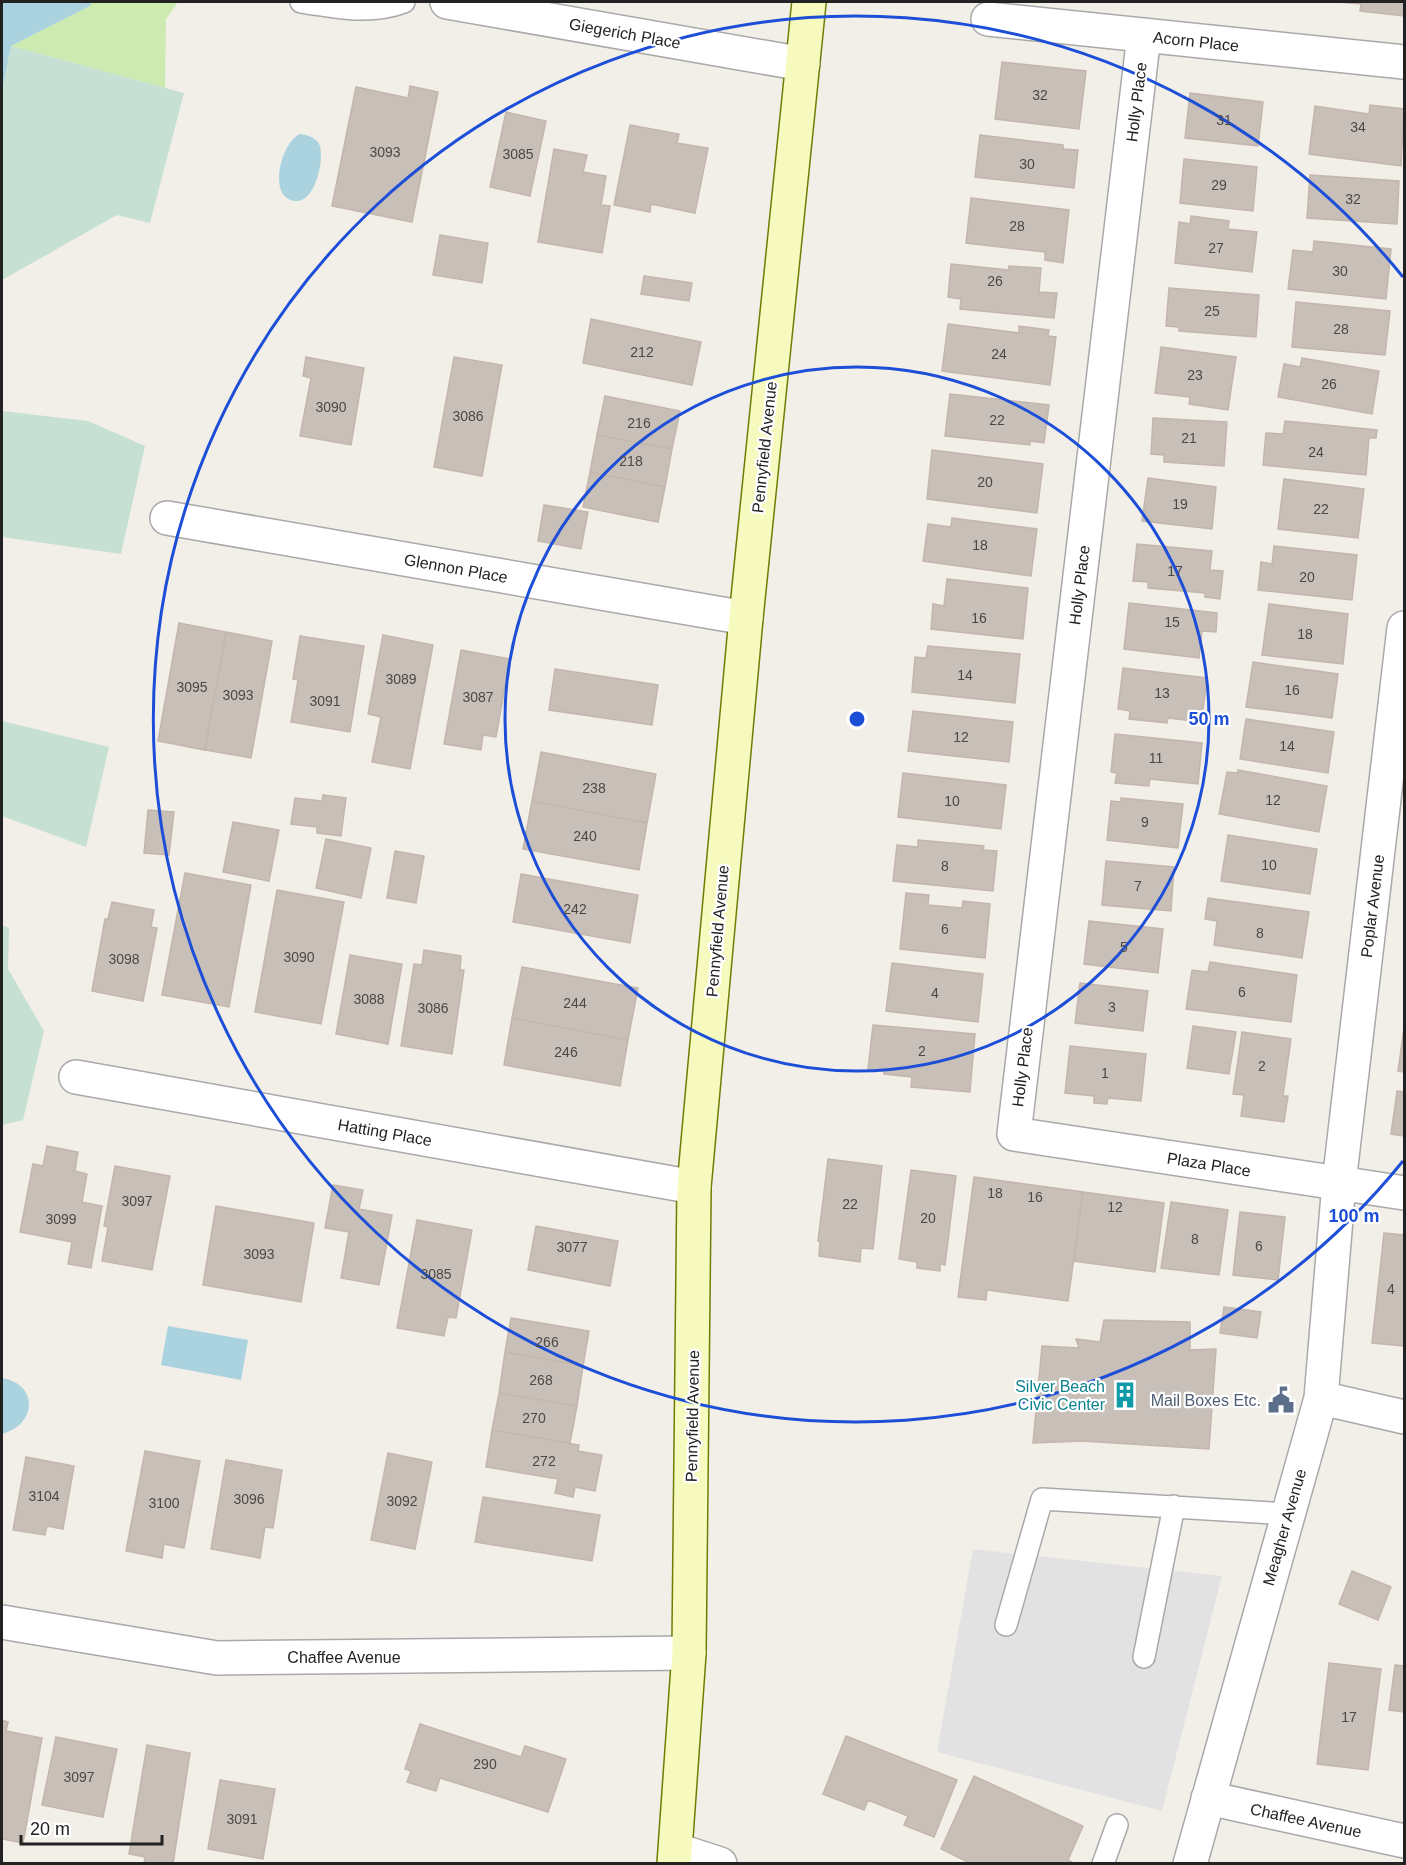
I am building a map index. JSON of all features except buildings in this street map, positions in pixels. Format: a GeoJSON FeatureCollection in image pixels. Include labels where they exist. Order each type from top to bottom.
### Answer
{"type":"FeatureCollection","features":[{"type":"Feature","properties":{"kind":"street","name":"Giegerich Place"},"geometry":{"type":"LineString","coordinates":[[447,2],[803,64]]}},
{"type":"Feature","properties":{"kind":"street","name":"Pennyfield Avenue"},"geometry":{"type":"LineString","coordinates":[[675,1857],[688,1653],[694,1187],[746,618],[809,2]]}},
{"type":"Feature","properties":{"kind":"street","name":"Acorn Place"},"geometry":{"type":"LineString","coordinates":[[988,19],[1404,63]]}},
{"type":"Feature","properties":{"kind":"street","name":"Holly Place"},"geometry":{"type":"LineString","coordinates":[[1014,1134],[1144,35]]}},
{"type":"Feature","properties":{"kind":"street","name":"Glennon Place"},"geometry":{"type":"LineString","coordinates":[[167,518],[746,618]]}},
{"type":"Feature","properties":{"kind":"street","name":"Poplar Avenue"},"geometry":{"type":"LineString","coordinates":[[1339,1183],[1404,628]]}},
{"type":"Feature","properties":{"kind":"street","name":"Hatting Place"},"geometry":{"type":"LineString","coordinates":[[76,1077],[694,1187]]}},
{"type":"Feature","properties":{"kind":"street","name":"Plaza Place"},"geometry":{"type":"LineString","coordinates":[[1014,1134],[1404,1193]]}},
{"type":"Feature","properties":{"kind":"street","name":"Meagher Avenue"},"geometry":{"type":"LineString","coordinates":[[1190,1863],[1320,1398],[1339,1183]]}},
{"type":"Feature","properties":{"kind":"street"},"geometry":{"type":"LineString","coordinates":[[1320,1398],[1404,1417]]}},
{"type":"Feature","properties":{"kind":"street","name":"Chaffee Avenue"},"geometry":{"type":"LineString","coordinates":[[2,1622],[217,1658],[688,1653]]}},
{"type":"Feature","properties":{"kind":"street","name":"Chaffee Avenue"},"geometry":{"type":"LineString","coordinates":[[1208,1798],[1404,1841]]}},
{"type":"Feature","properties":{"kind":"street"},"geometry":{"type":"LineString","coordinates":[[675,1857],[720,1863]]}},
{"type":"Feature","properties":{"kind":"lane"},"geometry":{"type":"LineString","coordinates":[[301,2],[362,10],[390,7],[404,2]]}},
{"type":"Feature","properties":{"kind":"lane"},"geometry":{"type":"LineString","coordinates":[[1006,1625],[1042,1499],[1288,1514]]}},
{"type":"Feature","properties":{"kind":"lane"},"geometry":{"type":"LineString","coordinates":[[1144,1657],[1174,1506]]}},
{"type":"Feature","properties":{"kind":"lane"},"geometry":{"type":"LineString","coordinates":[[1102,1863],[1117,1825]]}},
{"type":"Feature","properties":{"kind":"green space"},"geometry":{"type":"Polygon","coordinates":[[[92,2],[178,2],[166,19],[165,88],[11,46],[90,6],[92,2]]]}},
{"type":"Feature","properties":{"kind":"green space"},"geometry":{"type":"Polygon","coordinates":[[[11,46],[184,93],[150,223],[117,215],[2,280],[2,92],[11,46]]]}},
{"type":"Feature","properties":{"kind":"green space"},"geometry":{"type":"Polygon","coordinates":[[[2,411],[88,421],[145,446],[121,554],[2,537],[2,411]]]}},
{"type":"Feature","properties":{"kind":"green space"},"geometry":{"type":"Polygon","coordinates":[[[2,721],[109,747],[86,847],[2,816],[2,721]]]}},
{"type":"Feature","properties":{"kind":"green space"},"geometry":{"type":"Polygon","coordinates":[[[2,925],[9,928],[8,969],[44,1031],[23,1120],[2,1125],[2,925]]]}},
{"type":"Feature","properties":{"kind":"shaded area"},"geometry":{"type":"Polygon","coordinates":[[[973,1549],[1222,1576],[1162,1811],[937,1752],[973,1549]]]}},
{"type":"Feature","properties":{"kind":"water"},"geometry":{"type":"Polygon","coordinates":[[[2,2],[92,2],[90,6],[11,46],[2,92],[2,2]]]}},
{"type":"Feature","properties":{"kind":"water"},"geometry":{"type":"Polygon","coordinates":[[[300,134],[311,137],[319,144],[321,160],[311,192],[304,199],[296,201],[287,198],[282,192],[279,175],[288,145],[300,134]]]}},
{"type":"Feature","properties":{"kind":"water"},"geometry":{"type":"Polygon","coordinates":[[[168,1326],[248,1340],[241,1380],[161,1365],[168,1326]]]}},
{"type":"Feature","properties":{"kind":"water"},"geometry":{"type":"Polygon","coordinates":[[[2,1378],[23,1388],[29,1405],[22,1422],[14,1429],[2,1434],[2,1378]]]}},
{"type":"Feature","properties":{"kind":"place","name":"Silver Beach Civic Center"},"geometry":{"type":"Point","coordinates":[1125,1395]}},
{"type":"Feature","properties":{"kind":"place","name":"Mail Boxes Etc."},"geometry":{"type":"Point","coordinates":[1281,1400]}}]}
